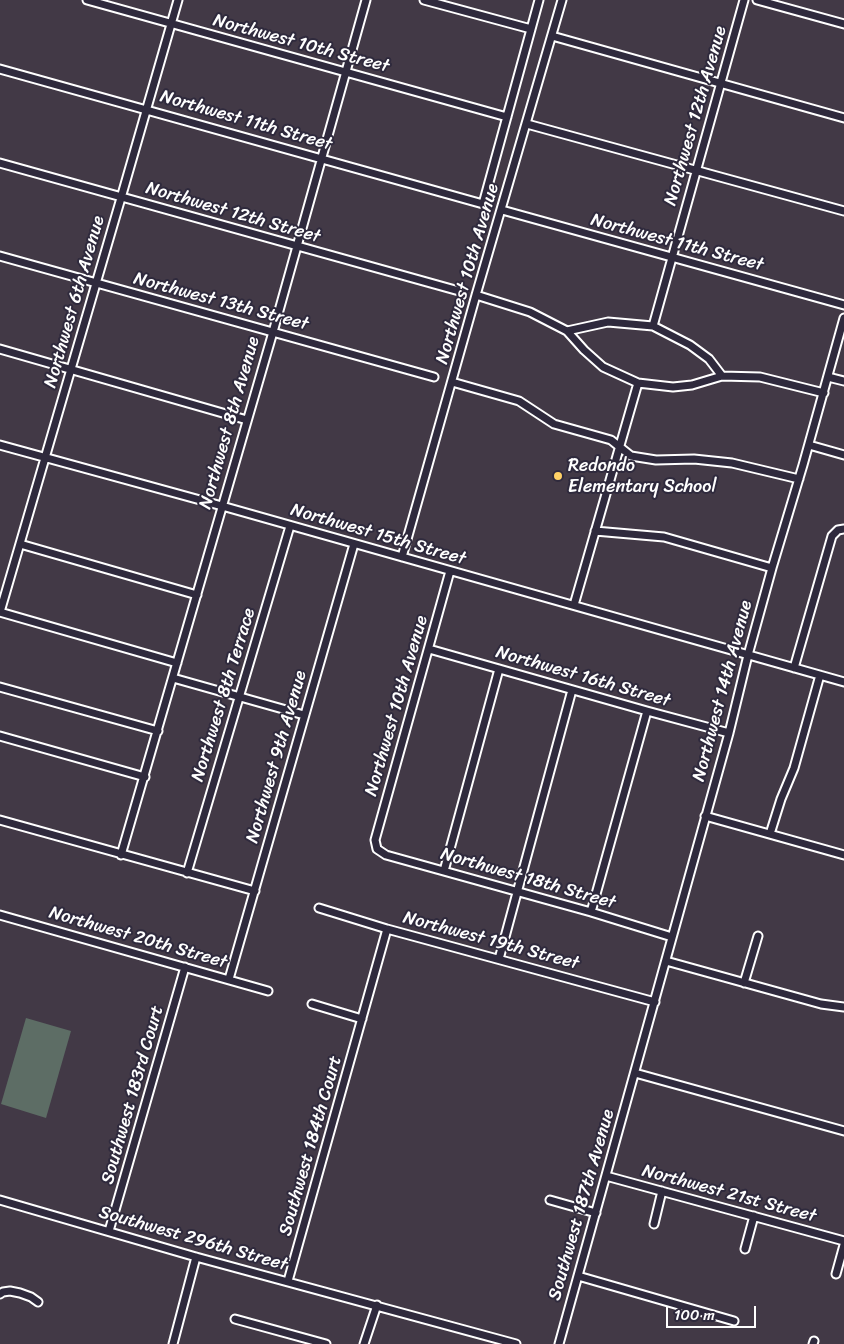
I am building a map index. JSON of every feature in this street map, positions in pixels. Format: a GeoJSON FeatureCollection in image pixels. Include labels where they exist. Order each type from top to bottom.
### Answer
{"type":"FeatureCollection","features":[{"type":"Feature","properties":{"kind":"street","name":"Northwest 10th Street"},"geometry":{"type":"LineString","coordinates":[[87,0],[507,117]]}},
{"type":"Feature","properties":{"kind":"street","name":"Northwest 6th Avenue"},"geometry":{"type":"LineString","coordinates":[[0,612],[122,198],[178,0]]}},
{"type":"Feature","properties":{"kind":"street","name":"Northwest 8th Avenue"},"geometry":{"type":"LineString","coordinates":[[121,854],[273,332],[366,0]]}},
{"type":"Feature","properties":{"kind":"street"},"geometry":{"type":"LineString","coordinates":[[424,0],[530,30]]}},
{"type":"Feature","properties":{"kind":"street"},"geometry":{"type":"LineString","coordinates":[[507,117],[539,0]]}},
{"type":"Feature","properties":{"kind":"street","name":"Northwest 10th Avenue"},"geometry":{"type":"LineString","coordinates":[[402,557],[562,0]]}},
{"type":"Feature","properties":{"kind":"street","name":"Northwest 12th Avenue"},"geometry":{"type":"LineString","coordinates":[[653,326],[744,0]]}},
{"type":"Feature","properties":{"kind":"street"},"geometry":{"type":"LineString","coordinates":[[757,0],[844,24]]}},
{"type":"Feature","properties":{"kind":"street"},"geometry":{"type":"LineString","coordinates":[[552,36],[844,118]]}},
{"type":"Feature","properties":{"kind":"street","name":"Northwest 11th Street"},"geometry":{"type":"LineString","coordinates":[[0,69],[483,204],[507,117]]}},
{"type":"Feature","properties":{"kind":"street"},"geometry":{"type":"LineString","coordinates":[[527,124],[844,211]]}},
{"type":"Feature","properties":{"kind":"street","name":"Northwest 12th Street"},"geometry":{"type":"LineString","coordinates":[[0,163],[459,291]]}},
{"type":"Feature","properties":{"kind":"street","name":"Northwest 11th Street"},"geometry":{"type":"LineString","coordinates":[[502,210],[844,305]]}},
{"type":"Feature","properties":{"kind":"street","name":"Northwest 13th Street"},"geometry":{"type":"LineString","coordinates":[[0,256],[434,377]]}},
{"type":"Feature","properties":{"kind":"street"},"geometry":{"type":"LineString","coordinates":[[476,295],[530,312],[567,331],[603,367],[638,383],[673,387],[692,385],[722,376],[760,377],[824,393]]}},
{"type":"Feature","properties":{"kind":"street","name":"Northwest 14th Avenue"},"geometry":{"type":"LineString","coordinates":[[635,1073],[729,733],[772,568],[824,393],[844,318]]}},
{"type":"Feature","properties":{"kind":"street"},"geometry":{"type":"LineString","coordinates":[[567,331],[608,322],[653,326],[690,345],[708,359],[722,376]]}},
{"type":"Feature","properties":{"kind":"street"},"geometry":{"type":"LineString","coordinates":[[0,349],[247,420]]}},
{"type":"Feature","properties":{"kind":"street"},"geometry":{"type":"LineString","coordinates":[[828,376],[844,381]]}},
{"type":"Feature","properties":{"kind":"street"},"geometry":{"type":"LineString","coordinates":[[452,382],[519,400],[554,424],[611,440],[630,456],[656,460],[694,459],[732,463],[799,479]]}},
{"type":"Feature","properties":{"kind":"street"},"geometry":{"type":"LineString","coordinates":[[574,605],[638,383]]}},
{"type":"Feature","properties":{"kind":"street","name":"Northwest 15th Street"},"geometry":{"type":"LineString","coordinates":[[0,445],[844,682]]}},
{"type":"Feature","properties":{"kind":"street"},"geometry":{"type":"LineString","coordinates":[[809,445],[844,455]]}},
{"type":"Feature","properties":{"kind":"street","name":"Northwest 8th Terrace"},"geometry":{"type":"LineString","coordinates":[[186,873],[290,526]]}},
{"type":"Feature","properties":{"kind":"street"},"geometry":{"type":"LineString","coordinates":[[794,668],[832,536],[841,529]]}},
{"type":"Feature","properties":{"kind":"street"},"geometry":{"type":"LineString","coordinates":[[596,530],[664,537],[772,568]]}},
{"type":"Feature","properties":{"kind":"street"},"geometry":{"type":"LineString","coordinates":[[20,544],[197,594]]}},
{"type":"Feature","properties":{"kind":"street","name":"Northwest 9th Avenue"},"geometry":{"type":"LineString","coordinates":[[229,979],[354,544]]}},
{"type":"Feature","properties":{"kind":"street","name":"Northwest 10th Avenue"},"geometry":{"type":"LineString","coordinates":[[377,849],[376,840],[450,571]]}},
{"type":"Feature","properties":{"kind":"street"},"geometry":{"type":"LineString","coordinates":[[0,612],[177,663]]}},
{"type":"Feature","properties":{"kind":"street","name":"Northwest 16th Street"},"geometry":{"type":"LineString","coordinates":[[429,649],[729,733]]}},
{"type":"Feature","properties":{"kind":"street"},"geometry":{"type":"LineString","coordinates":[[444,871],[499,669]]}},
{"type":"Feature","properties":{"kind":"street"},"geometry":{"type":"LineString","coordinates":[[770,834],[781,799],[794,768],[820,675]]}},
{"type":"Feature","properties":{"kind":"street"},"geometry":{"type":"LineString","coordinates":[[173,678],[304,715]]}},
{"type":"Feature","properties":{"kind":"street"},"geometry":{"type":"LineString","coordinates":[[0,687],[158,731]]}},
{"type":"Feature","properties":{"kind":"street"},"geometry":{"type":"LineString","coordinates":[[498,959],[572,690]]}},
{"type":"Feature","properties":{"kind":"street"},"geometry":{"type":"LineString","coordinates":[[591,912],[647,711]]}},
{"type":"Feature","properties":{"kind":"street"},"geometry":{"type":"LineString","coordinates":[[0,736],[145,776]]}},
{"type":"Feature","properties":{"kind":"street"},"geometry":{"type":"LineString","coordinates":[[705,816],[844,855]]}},
{"type":"Feature","properties":{"kind":"street"},"geometry":{"type":"LineString","coordinates":[[0,820],[254,891]]}},
{"type":"Feature","properties":{"kind":"street","name":"Northwest 18th Street"},"geometry":{"type":"LineString","coordinates":[[377,849],[386,855],[591,912],[672,937]]}},
{"type":"Feature","properties":{"kind":"street","name":"Northwest 19th Street"},"geometry":{"type":"LineString","coordinates":[[319,908],[655,1002]]}},
{"type":"Feature","properties":{"kind":"street","name":"Northwest 20th Street"},"geometry":{"type":"LineString","coordinates":[[0,915],[268,991]]}},
{"type":"Feature","properties":{"kind":"street","name":"Southwest 184th Court"},"geometry":{"type":"LineString","coordinates":[[288,1281],[388,928]]}},
{"type":"Feature","properties":{"kind":"street"},"geometry":{"type":"LineString","coordinates":[[744,983],[758,936]]}},
{"type":"Feature","properties":{"kind":"street"},"geometry":{"type":"LineString","coordinates":[[666,961],[821,1004],[843,1005]]}},
{"type":"Feature","properties":{"kind":"street","name":"Southwest 183rd Court"},"geometry":{"type":"LineString","coordinates":[[109,1231],[185,967]]}},
{"type":"Feature","properties":{"kind":"street"},"geometry":{"type":"LineString","coordinates":[[312,1004],[362,1019]]}},
{"type":"Feature","properties":{"kind":"street"},"geometry":{"type":"LineString","coordinates":[[635,1073],[844,1130]]}},
{"type":"Feature","properties":{"kind":"street","name":"Southwest 187th Avenue"},"geometry":{"type":"LineString","coordinates":[[559,1344],[635,1073]]}},
{"type":"Feature","properties":{"kind":"street","name":"Northwest 21st Street"},"geometry":{"type":"LineString","coordinates":[[606,1176],[754,1216],[844,1243]]}},
{"type":"Feature","properties":{"kind":"street"},"geometry":{"type":"LineString","coordinates":[[654,1224],[662,1191]]}},
{"type":"Feature","properties":{"kind":"street","name":"Southwest 296th Street"},"geometry":{"type":"LineString","coordinates":[[0,1200],[516,1344]]}},
{"type":"Feature","properties":{"kind":"street"},"geometry":{"type":"LineString","coordinates":[[550,1200],[596,1213]]}},
{"type":"Feature","properties":{"kind":"street"},"geometry":{"type":"LineString","coordinates":[[745,1249],[754,1216]]}},
{"type":"Feature","properties":{"kind":"street"},"geometry":{"type":"LineString","coordinates":[[836,1274],[844,1243]]}},
{"type":"Feature","properties":{"kind":"street"},"geometry":{"type":"LineString","coordinates":[[173,1344],[196,1256]]}},
{"type":"Feature","properties":{"kind":"street"},"geometry":{"type":"LineString","coordinates":[[578,1276],[734,1321]]}},
{"type":"Feature","properties":{"kind":"street"},"geometry":{"type":"LineString","coordinates":[[0,1294],[10,1291],[20,1293],[38,1302]]}},
{"type":"Feature","properties":{"kind":"street"},"geometry":{"type":"LineString","coordinates":[[364,1344],[377,1305]]}},
{"type":"Feature","properties":{"kind":"street"},"geometry":{"type":"LineString","coordinates":[[236,1319],[326,1344]]}},
{"type":"Feature","properties":{"kind":"green space"},"geometry":{"type":"Polygon","coordinates":[[[26,1018],[71,1031],[46,1118],[1,1104],[26,1018]]]}},
{"type":"Feature","properties":{"kind":"place","name":"Redondo Elementary School"},"geometry":{"type":"Point","coordinates":[558,476]}}]}
